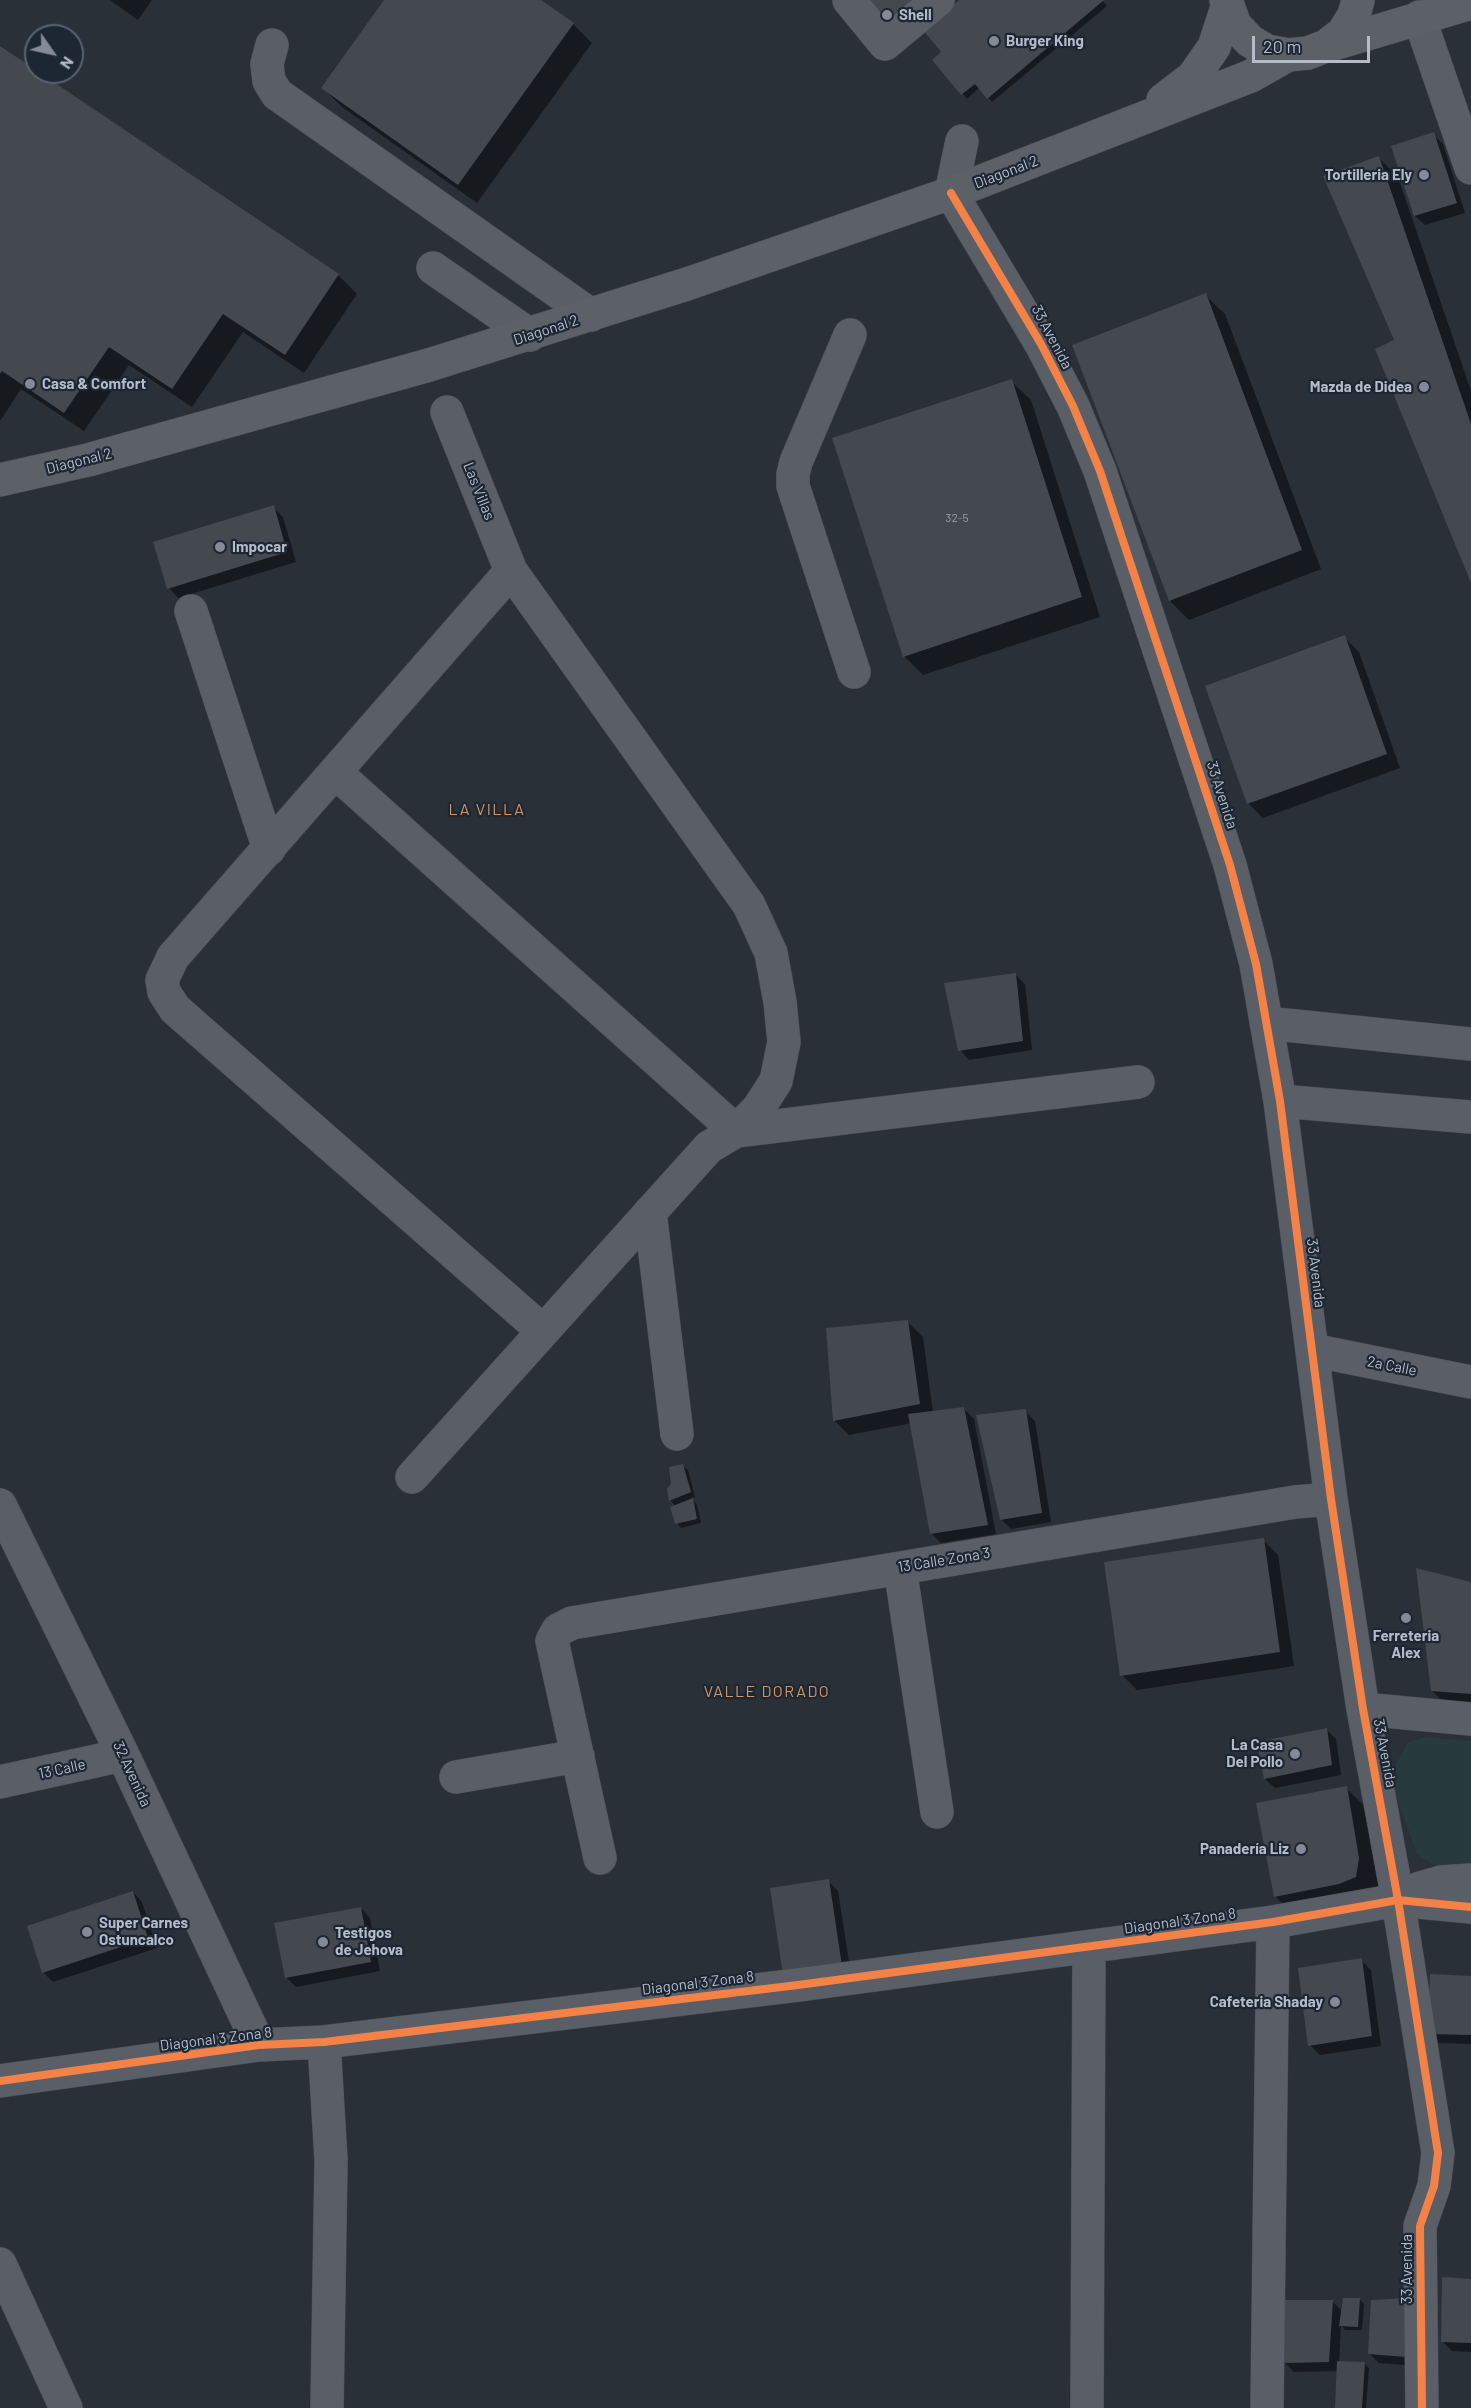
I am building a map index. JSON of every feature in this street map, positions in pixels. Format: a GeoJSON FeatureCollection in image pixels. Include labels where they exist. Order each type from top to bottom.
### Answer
{"type":"FeatureCollection","features":[{"type":"Feature","properties":{"kind":"main road"},"geometry":{"type":"LineString","coordinates":[[1326,46],[1342,33],[1354,15],[1358,0]]}},
{"type":"Feature","properties":{"kind":"main road"},"geometry":{"type":"LineString","coordinates":[[1226,3],[1235,26],[1250,40],[1267,51],[1288,55],[1308,53],[1419,17],[1471,3]]}},
{"type":"Feature","properties":{"kind":"main road","name":"Diagonal 2"},"geometry":{"type":"LineString","coordinates":[[1082,143],[1161,102],[1193,77],[1214,47],[1226,3]]}},
{"type":"Feature","properties":{"kind":"main road","name":"Diagonal 2"},"geometry":{"type":"LineString","coordinates":[[0,480],[88,460],[530,335],[591,315],[951,193],[1251,76],[1288,55]]}},
{"type":"Feature","properties":{"kind":"street"},"geometry":{"type":"LineString","coordinates":[[849,0],[885,44],[938,0]]}},
{"type":"Feature","properties":{"kind":"street"},"geometry":{"type":"LineString","coordinates":[[1419,17],[1471,168]]}},
{"type":"Feature","properties":{"kind":"street"},"geometry":{"type":"LineString","coordinates":[[272,45],[267,64],[269,81],[277,94],[591,315]]}},
{"type":"Feature","properties":{"kind":"street"},"geometry":{"type":"LineString","coordinates":[[951,193],[962,141]]}},
{"type":"Feature","properties":{"kind":"street","name":"33 Avenida"},"geometry":{"type":"LineString","coordinates":[[951,193],[1041,344],[1072,406],[1100,471],[1230,865],[1256,964],[1280,1101],[1332,1499],[1363,1709],[1398,1900],[1438,2153],[1434,2186],[1420,2226],[1422,2408]]}},
{"type":"Feature","properties":{"kind":"street"},"geometry":{"type":"LineString","coordinates":[[433,268],[530,335]]}},
{"type":"Feature","properties":{"kind":"street"},"geometry":{"type":"LineString","coordinates":[[850,335],[795,462],[793,486],[854,672]]}},
{"type":"Feature","properties":{"kind":"street","name":"Las Villas"},"geometry":{"type":"LineString","coordinates":[[447,412],[511,571],[749,905],[771,953],[780,1002],[784,1042],[776,1081],[758,1109],[736,1131]]}},
{"type":"Feature","properties":{"kind":"street"},"geometry":{"type":"LineString","coordinates":[[511,571],[166,968],[162,980],[168,1001],[543,1331]]}},
{"type":"Feature","properties":{"kind":"street"},"geometry":{"type":"LineString","coordinates":[[190,611],[269,849]]}},
{"type":"Feature","properties":{"kind":"street"},"geometry":{"type":"LineString","coordinates":[[336,773],[736,1131]]}},
{"type":"Feature","properties":{"kind":"street"},"geometry":{"type":"LineString","coordinates":[[1266,1023],[1471,1044]]}},
{"type":"Feature","properties":{"kind":"street"},"geometry":{"type":"LineString","coordinates":[[412,1477],[709,1147],[736,1131],[1138,1082]]}},
{"type":"Feature","properties":{"kind":"street"},"geometry":{"type":"LineString","coordinates":[[1280,1101],[1471,1117]]}},
{"type":"Feature","properties":{"kind":"street"},"geometry":{"type":"LineString","coordinates":[[650,1212],[677,1434]]}},
{"type":"Feature","properties":{"kind":"street","name":"2a Calle"},"geometry":{"type":"LineString","coordinates":[[1312,1350],[1471,1382]]}},
{"type":"Feature","properties":{"kind":"street","name":"13 Calle Zona 3"},"geometry":{"type":"LineString","coordinates":[[578,1756],[552,1641],[558,1630],[572,1623],[1295,1502],[1332,1499]]}},
{"type":"Feature","properties":{"kind":"street","name":"32 Avenida"},"geometry":{"type":"LineString","coordinates":[[0,1505],[123,1755],[259,2045]]}},
{"type":"Feature","properties":{"kind":"street"},"geometry":{"type":"LineString","coordinates":[[900,1568],[937,1812]]}},
{"type":"Feature","properties":{"kind":"street"},"geometry":{"type":"LineString","coordinates":[[1363,1709],[1471,1719]]}},
{"type":"Feature","properties":{"kind":"street","name":"13 Calle"},"geometry":{"type":"LineString","coordinates":[[0,1782],[123,1755]]}},
{"type":"Feature","properties":{"kind":"street"},"geometry":{"type":"LineString","coordinates":[[456,1777],[578,1756],[600,1858]]}},
{"type":"Feature","properties":{"kind":"street"},"geometry":{"type":"LineString","coordinates":[[1398,1900],[1420,1888],[1441,1882],[1471,1880]]}},
{"type":"Feature","properties":{"kind":"street"},"geometry":{"type":"LineString","coordinates":[[1398,1900],[1471,1907]]}},
{"type":"Feature","properties":{"kind":"street","name":"Diagonal 3 Zona 8"},"geometry":{"type":"LineString","coordinates":[[0,2081],[259,2045],[324,2042],[798,1985],[1273,1922],[1398,1900]]}},
{"type":"Feature","properties":{"kind":"street"},"geometry":{"type":"LineString","coordinates":[[1267,2408],[1266,2303],[1273,1922]]}},
{"type":"Feature","properties":{"kind":"street"},"geometry":{"type":"LineString","coordinates":[[1087,2408],[1089,1947]]}},
{"type":"Feature","properties":{"kind":"street"},"geometry":{"type":"LineString","coordinates":[[324,2042],[331,2160],[327,2408]]}},
{"type":"Feature","properties":{"kind":"street"},"geometry":{"type":"LineString","coordinates":[[0,2264],[66,2408]]}},
{"type":"Feature","properties":{"kind":"green space"},"geometry":{"type":"Polygon","coordinates":[[[1426,1737],[1471,1741],[1471,1873],[1448,1874],[1417,1854],[1395,1793],[1396,1764],[1408,1742],[1426,1737]]]}},
{"type":"Feature","properties":{"kind":"building"},"geometry":{"type":"Polygon","coordinates":[[[384,0],[541,0],[574,23],[458,185],[321,88],[384,0]]]}},
{"type":"Feature","properties":{"kind":"building","name":"Shell"},"geometry":{"type":"Polygon","coordinates":[[[859,0],[921,0],[885,31],[859,0]]]}},
{"type":"Feature","properties":{"kind":"building","name":"Burger King"},"geometry":{"type":"Polygon","coordinates":[[[959,0],[1104,0],[987,99],[975,84],[961,95],[932,60],[941,52],[923,30],[959,0]]]}},
{"type":"Feature","properties":{"kind":"building"},"geometry":{"type":"Polygon","coordinates":[[[0,46],[24,62],[24,84],[56,84],[339,274],[285,355],[223,314],[172,389],[109,347],[64,413],[2,371],[0,374],[0,46]]]}},
{"type":"Feature","properties":{"kind":"building","name":"Tortilleria Ely"},"geometry":{"type":"Polygon","coordinates":[[[1434,132],[1457,203],[1414,216],[1391,146],[1434,132]]]}},
{"type":"Feature","properties":{"kind":"building","name":"Mazda de Didea"},"geometry":{"type":"Polygon","coordinates":[[[1379,156],[1471,424],[1471,583],[1375,349],[1394,340],[1323,176],[1379,156]]]}},
{"type":"Feature","properties":{"kind":"building"},"geometry":{"type":"Polygon","coordinates":[[[1206,293],[1302,550],[1169,601],[1072,345],[1206,293]]]}},
{"type":"Feature","properties":{"kind":"building"},"geometry":{"type":"Polygon","coordinates":[[[1012,379],[1082,597],[903,657],[832,438],[1012,379]]]}},
{"type":"Feature","properties":{"kind":"building","name":"Impocar"},"geometry":{"type":"Polygon","coordinates":[[[274,505],[287,552],[167,589],[153,542],[274,505]]]}},
{"type":"Feature","properties":{"kind":"building"},"geometry":{"type":"Polygon","coordinates":[[[1345,635],[1387,754],[1247,804],[1205,686],[1345,635]]]}},
{"type":"Feature","properties":{"kind":"building"},"geometry":{"type":"Polygon","coordinates":[[[1016,973],[1023,1041],[958,1051],[944,983],[1016,973]]]}},
{"type":"Feature","properties":{"kind":"building"},"geometry":{"type":"Polygon","coordinates":[[[908,1320],[920,1404],[833,1421],[826,1328],[908,1320]]]}},
{"type":"Feature","properties":{"kind":"building"},"geometry":{"type":"Polygon","coordinates":[[[964,1407],[988,1525],[930,1534],[908,1414],[964,1407]]]}},
{"type":"Feature","properties":{"kind":"building"},"geometry":{"type":"Polygon","coordinates":[[[1026,1409],[1042,1513],[1000,1520],[976,1415],[1026,1409]]]}},
{"type":"Feature","properties":{"kind":"building"},"geometry":{"type":"Polygon","coordinates":[[[683,1464],[691,1492],[669,1501],[667,1489],[671,1484],[669,1467],[683,1464]]]}},
{"type":"Feature","properties":{"kind":"building"},"geometry":{"type":"Polygon","coordinates":[[[693,1498],[697,1519],[675,1524],[670,1507],[693,1498]]]}},
{"type":"Feature","properties":{"kind":"building"},"geometry":{"type":"Polygon","coordinates":[[[1264,1538],[1280,1652],[1120,1676],[1104,1562],[1264,1538]]]}},
{"type":"Feature","properties":{"kind":"building"},"geometry":{"type":"Polygon","coordinates":[[[1416,1568],[1471,1582],[1471,1694],[1431,1691],[1416,1568]]]}},
{"type":"Feature","properties":{"kind":"building","name":"La Casa Del Pollo"},"geometry":{"type":"Polygon","coordinates":[[[1327,1728],[1332,1765],[1264,1779],[1257,1742],[1327,1728]]]}},
{"type":"Feature","properties":{"kind":"building"},"geometry":{"type":"Polygon","coordinates":[[[1347,1786],[1359,1858],[1356,1877],[1339,1884],[1274,1897],[1256,1803],[1347,1786]]]}},
{"type":"Feature","properties":{"kind":"building"},"geometry":{"type":"Polygon","coordinates":[[[829,1879],[842,1966],[783,1975],[770,1888],[829,1879]]]}},
{"type":"Feature","properties":{"kind":"building","name":"Super Carnes Ostuncalco"},"geometry":{"type":"Polygon","coordinates":[[[133,1891],[148,1938],[42,1973],[27,1926],[133,1891]]]}},
{"type":"Feature","properties":{"kind":"building","name":"Testigos de Jehova"},"geometry":{"type":"Polygon","coordinates":[[[361,1907],[371,1962],[285,1978],[274,1923],[361,1907]]]}},
{"type":"Feature","properties":{"kind":"building","name":"Cafeteria Shaday"},"geometry":{"type":"Polygon","coordinates":[[[1362,1958],[1372,2036],[1308,2046],[1298,1968],[1362,1958]]]}},
{"type":"Feature","properties":{"kind":"building"},"geometry":{"type":"Polygon","coordinates":[[[1430,1974],[1471,1976],[1471,2035],[1428,2034],[1430,1974]]]}},
{"type":"Feature","properties":{"kind":"building"},"geometry":{"type":"Polygon","coordinates":[[[1442,2277],[1471,2279],[1471,2343],[1441,2342],[1442,2277]]]}},
{"type":"Feature","properties":{"kind":"building"},"geometry":{"type":"Polygon","coordinates":[[[1343,2298],[1360,2298],[1358,2327],[1339,2326],[1343,2298]]]}},
{"type":"Feature","properties":{"kind":"building"},"geometry":{"type":"Polygon","coordinates":[[[1409,2298],[1406,2357],[1368,2354],[1371,2300],[1409,2298]]]}},
{"type":"Feature","properties":{"kind":"building"},"geometry":{"type":"Polygon","coordinates":[[[1282,2300],[1333,2300],[1329,2362],[1283,2363],[1282,2300]]]}},
{"type":"Feature","properties":{"kind":"building"},"geometry":{"type":"Polygon","coordinates":[[[1337,2361],[1365,2362],[1362,2408],[1335,2408],[1337,2361]]]}},
{"type":"Feature","properties":{"kind":"cycle path"},"geometry":{"type":"LineString","coordinates":[[951,193],[1041,344],[1073,406],[1100,471],[1230,865],[1256,964],[1280,1101],[1331,1499],[1363,1709],[1398,1900],[1438,2153],[1434,2186],[1420,2226],[1422,2408]]}},
{"type":"Feature","properties":{"kind":"cycle path"},"geometry":{"type":"LineString","coordinates":[[0,2081],[259,2045],[324,2042],[798,1985],[1273,1922],[1398,1900],[1471,1907]]}},
{"type":"Feature","properties":{"kind":"place","name":"Shell"},"geometry":{"type":"Point","coordinates":[887,15]}},
{"type":"Feature","properties":{"kind":"place","name":"Burger King"},"geometry":{"type":"Point","coordinates":[994,41]}},
{"type":"Feature","properties":{"kind":"place","name":"Tortilleria Ely"},"geometry":{"type":"Point","coordinates":[1424,175]}},
{"type":"Feature","properties":{"kind":"place","name":"Casa & Comfort"},"geometry":{"type":"Point","coordinates":[30,384]}},
{"type":"Feature","properties":{"kind":"place","name":"Mazda de Didea"},"geometry":{"type":"Point","coordinates":[1424,387]}},
{"type":"Feature","properties":{"kind":"place","name":"Impocar"},"geometry":{"type":"Point","coordinates":[220,547]}},
{"type":"Feature","properties":{"kind":"place","name":"Ferreteria Alex"},"geometry":{"type":"Point","coordinates":[1406,1618]}},
{"type":"Feature","properties":{"kind":"place","name":"La Casa Del Pollo"},"geometry":{"type":"Point","coordinates":[1295,1754]}},
{"type":"Feature","properties":{"kind":"place","name":"Panadería Liz"},"geometry":{"type":"Point","coordinates":[1301,1849]}},
{"type":"Feature","properties":{"kind":"place","name":"Super Carnes Ostuncalco"},"geometry":{"type":"Point","coordinates":[87,1932]}},
{"type":"Feature","properties":{"kind":"place","name":"Testigos de Jehova"},"geometry":{"type":"Point","coordinates":[323,1942]}},
{"type":"Feature","properties":{"kind":"place","name":"Cafeteria Shaday"},"geometry":{"type":"Point","coordinates":[1335,2002]}},
{"type":"Feature","properties":{"kind":"district","name":"LA VILLA"},"geometry":{"type":"Point","coordinates":[487,810]}},
{"type":"Feature","properties":{"kind":"district","name":"VALLE DORADO"},"geometry":{"type":"Point","coordinates":[767,1692]}}]}
